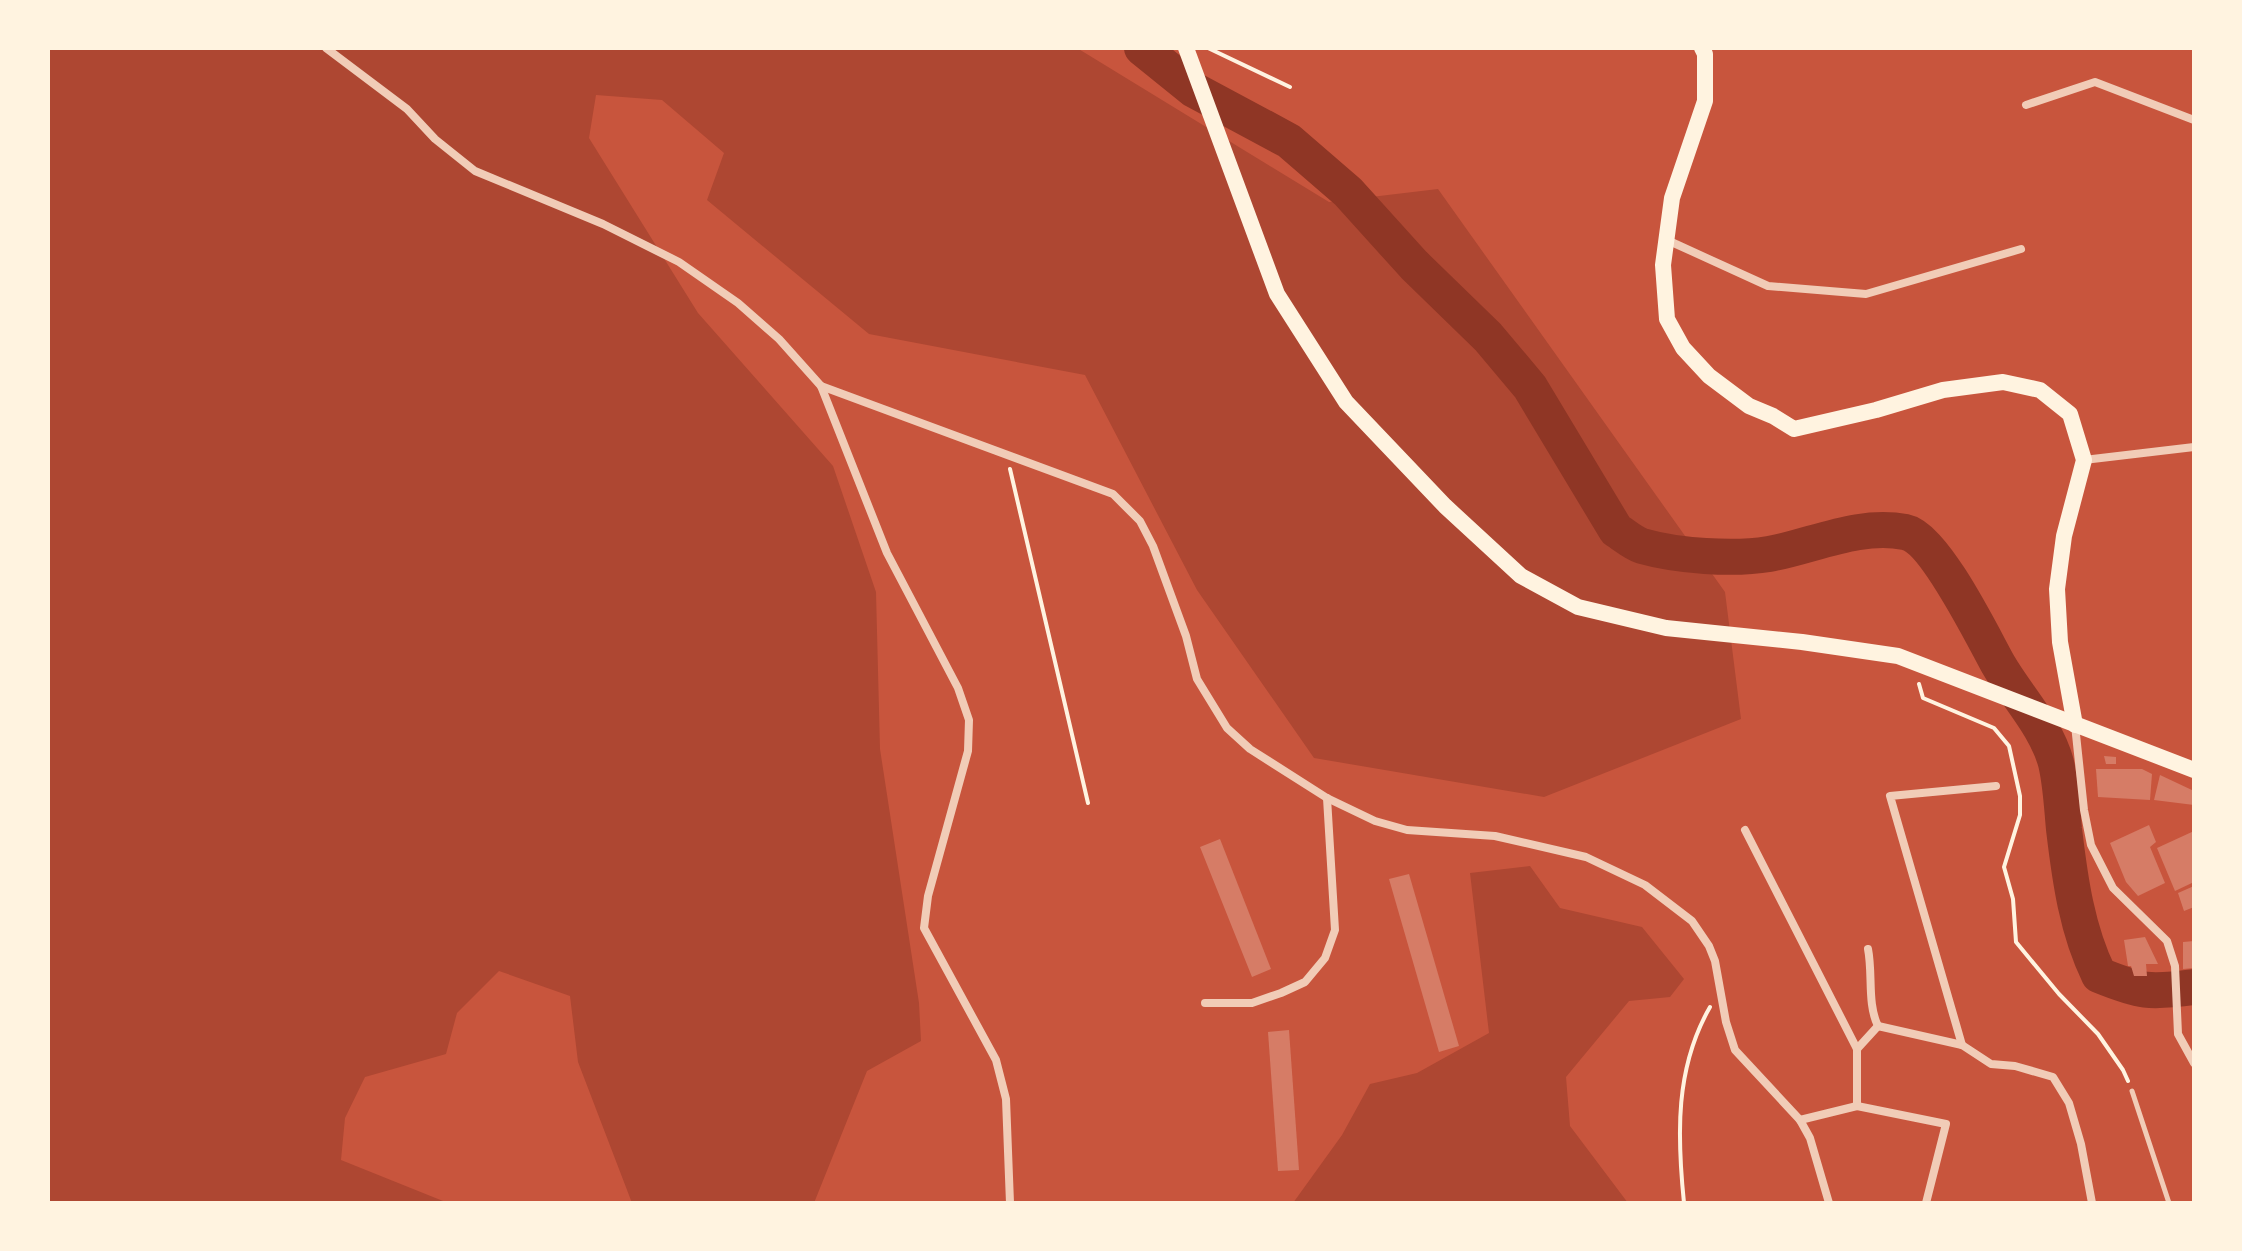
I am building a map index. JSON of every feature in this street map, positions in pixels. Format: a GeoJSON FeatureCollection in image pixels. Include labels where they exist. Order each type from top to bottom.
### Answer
{"type":"FeatureCollection","features":[{"type":"Feature","properties":{"kind":"main road"},"geometry":{"type":"LineString","coordinates":[[1186,48],[1277,294],[1346,402],[1445,506],[1521,576],[1578,607],[1666,628],[1898,656],[2194,770]]}},
{"type":"Feature","properties":{"kind":"main road"},"geometry":{"type":"LineString","coordinates":[[1702,48],[1705,54],[1705,101],[1672,198],[1666,239],[1663,265],[1667,319],[1683,348],[1709,376],[1749,406],[1794,429],[1943,390],[2003,382],[2040,390],[2070,414],[2084,460],[2064,536],[2057,589],[2060,642],[2075,725]]}},
{"type":"Feature","properties":{"kind":"street"},"geometry":{"type":"LineString","coordinates":[[326,48],[407,109],[435,139],[475,171],[603,224],[679,262],[738,303],[779,339],[821,386],[887,553],[958,688],[969,720],[968,751],[928,896],[924,928],[996,1060],[1006,1099],[1010,1203]]}},
{"type":"Feature","properties":{"kind":"street"},"geometry":{"type":"LineString","coordinates":[[2026,105],[2095,82],[2194,120]]}},
{"type":"Feature","properties":{"kind":"street"},"geometry":{"type":"LineString","coordinates":[[1666,239],[1768,286],[1866,294],[2021,249]]}},
{"type":"Feature","properties":{"kind":"street"},"geometry":{"type":"LineString","coordinates":[[821,386],[1113,494],[1140,521],[1153,546],[1186,636],[1197,679],[1227,728],[1250,749],[1327,798],[1375,821],[1407,830],[1495,836],[1586,857],[1645,885],[1692,921],[1709,946],[1735,1050],[1800,1120],[1810,1138],[1829,1203]]}},
{"type":"Feature","properties":{"kind":"street"},"geometry":{"type":"LineString","coordinates":[[2084,460],[2194,447]]}},
{"type":"Feature","properties":{"kind":"street"},"geometry":{"type":"LineString","coordinates":[[2075,725],[2091,845],[2113,888],[2167,941],[2175,966],[2175,1022],[2194,1063]]}},
{"type":"Feature","properties":{"kind":"street"},"geometry":{"type":"LineString","coordinates":[[1962,1045],[1890,796],[1996,786]]}},
{"type":"Feature","properties":{"kind":"street"},"geometry":{"type":"LineString","coordinates":[[1205,1003],[1252,1003],[1281,993],[1305,982],[1325,958],[1335,930],[1327,798]]}},
{"type":"Feature","properties":{"kind":"street"},"geometry":{"type":"LineString","coordinates":[[1745,830],[1857,1049],[1857,1106]]}},
{"type":"Feature","properties":{"kind":"street"},"geometry":{"type":"LineString","coordinates":[[1868,949],[1874,1017],[1878,1026]]}},
{"type":"Feature","properties":{"kind":"street"},"geometry":{"type":"LineString","coordinates":[[1878,1026],[1962,1045],[1991,1064],[2015,1066],[2053,1077],[2069,1103],[2092,1203]]}},
{"type":"Feature","properties":{"kind":"street"},"geometry":{"type":"LineString","coordinates":[[1857,1049],[1878,1026]]}},
{"type":"Feature","properties":{"kind":"street"},"geometry":{"type":"LineString","coordinates":[[1800,1120],[1857,1106],[1946,1124],[1926,1203]]}},
{"type":"Feature","properties":{"kind":"lane"},"geometry":{"type":"LineString","coordinates":[[2132,1091],[2169,1203]]}},
{"type":"Feature","properties":{"kind":"path"},"geometry":{"type":"LineString","coordinates":[[1208,48],[1290,87]]}},
{"type":"Feature","properties":{"kind":"path"},"geometry":{"type":"LineString","coordinates":[[1007,455],[1088,803]]}},
{"type":"Feature","properties":{"kind":"path"},"geometry":{"type":"LineString","coordinates":[[1913,663],[1923,698],[1994,728],[2009,746],[2020,796],[2020,815],[2004,867],[2013,899],[2016,942],[2059,994],[2098,1034],[2123,1070],[2132,1091]]}},
{"type":"Feature","properties":{"kind":"path"},"geometry":{"type":"LineString","coordinates":[[1684,1203],[1679,1124],[1684,1076],[1702,1022],[1721,988]]}},
{"type":"Feature","properties":{"kind":"shaded area"},"geometry":{"type":"Polygon","coordinates":[[[48,48],[1077,48],[1329,202],[1438,189],[1725,592],[1741,719],[1544,797],[1314,758],[1197,590],[1085,375],[869,334],[707,200],[724,153],[662,100],[596,95],[589,138],[698,313],[833,466],[876,592],[880,749],[919,1003],[921,1041],[867,1071],[814,1203],[632,1203],[578,1062],[570,996],[499,971],[457,1013],[446,1054],[365,1077],[345,1118],[341,1160],[448,1203],[48,1203],[48,48]]]}},
{"type":"Feature","properties":{"kind":"shaded area"},"geometry":{"type":"Polygon","coordinates":[[[1530,866],[1560,908],[1642,927],[1684,979],[1670,997],[1629,1001],[1566,1077],[1570,1126],[1628,1203],[1293,1203],[1342,1135],[1370,1084],[1417,1073],[1489,1033],[1470,873],[1530,866]]]}},
{"type":"Feature","properties":{"kind":"building"},"geometry":{"type":"Polygon","coordinates":[[[2104,756],[2116,757],[2116,764],[2106,764],[2104,756]]]}},
{"type":"Feature","properties":{"kind":"building"},"geometry":{"type":"Polygon","coordinates":[[[2096,769],[2142,769],[2152,774],[2150,800],[2098,797],[2096,769]]]}},
{"type":"Feature","properties":{"kind":"building"},"geometry":{"type":"Polygon","coordinates":[[[2160,775],[2194,791],[2194,805],[2154,800],[2160,775]]]}},
{"type":"Feature","properties":{"kind":"building"},"geometry":{"type":"Polygon","coordinates":[[[2149,825],[2156,842],[2150,847],[2165,883],[2138,896],[2126,882],[2110,843],[2149,825]]]}},
{"type":"Feature","properties":{"kind":"building"},"geometry":{"type":"Polygon","coordinates":[[[2194,831],[2194,882],[2175,891],[2157,848],[2194,831]]]}},
{"type":"Feature","properties":{"kind":"building"},"geometry":{"type":"Polygon","coordinates":[[[1220,839],[1271,969],[1252,977],[1200,847],[1220,839]]]}},
{"type":"Feature","properties":{"kind":"building"},"geometry":{"type":"Polygon","coordinates":[[[1409,874],[1459,1046],[1439,1052],[1389,879],[1409,874]]]}},
{"type":"Feature","properties":{"kind":"building"},"geometry":{"type":"Polygon","coordinates":[[[2194,886],[2194,907],[2184,911],[2178,893],[2194,886]]]}},
{"type":"Feature","properties":{"kind":"building"},"geometry":{"type":"Polygon","coordinates":[[[2145,937],[2158,964],[2146,964],[2147,976],[2134,976],[2131,966],[2128,966],[2124,940],[2145,937]]]}},
{"type":"Feature","properties":{"kind":"building"},"geometry":{"type":"Polygon","coordinates":[[[2194,941],[2194,968],[2183,969],[2183,942],[2194,941]]]}},
{"type":"Feature","properties":{"kind":"building"},"geometry":{"type":"Polygon","coordinates":[[[1289,1030],[1299,1170],[1278,1171],[1268,1032],[1289,1030]]]}},
{"type":"Feature","properties":{"kind":"waterway"},"geometry":{"type":"LineString","coordinates":[[1142,48],[1194,90],[1289,141],[1348,192],[1414,265],[1488,337],[1530,387],[1616,530],[1632,541],[1672,552],[1739,557],[1769,554],[1871,531],[1905,532],[1917,538],[1944,569],[2051,749],[2059,779],[2076,904],[2085,940],[2099,975],[2145,990],[2194,987]]}}]}
